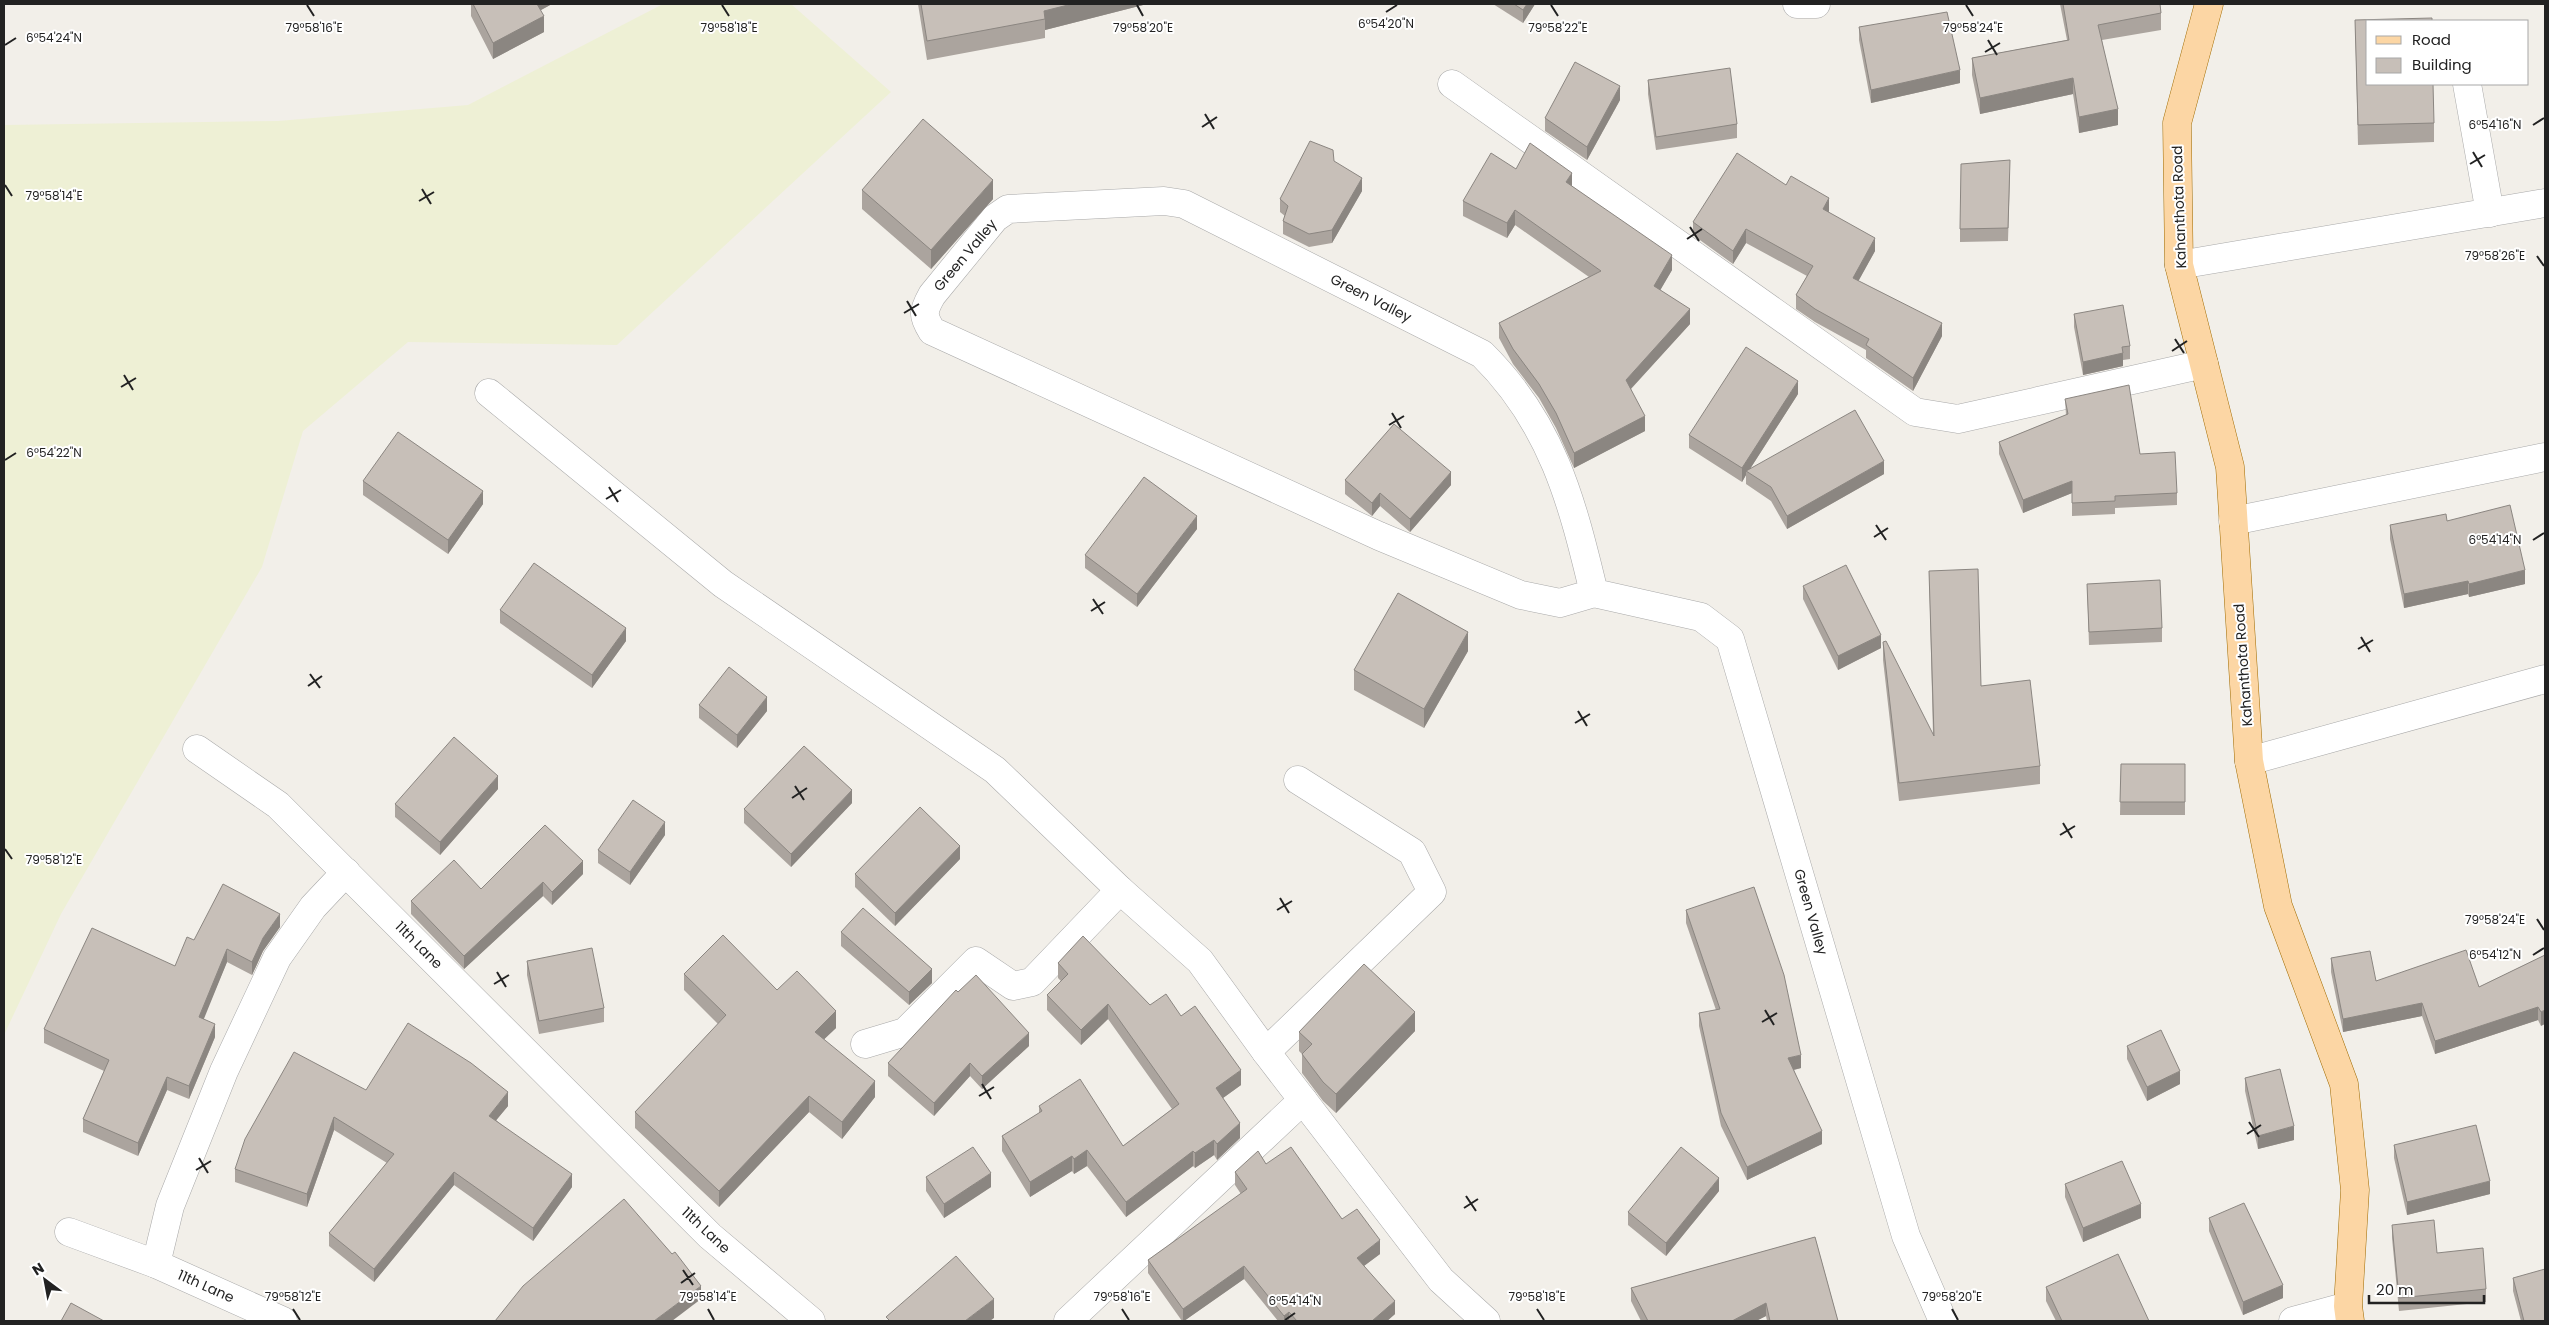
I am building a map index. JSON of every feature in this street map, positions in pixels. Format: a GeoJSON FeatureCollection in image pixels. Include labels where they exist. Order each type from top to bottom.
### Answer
{"type":"FeatureCollection","features":[{"type":"Feature","properties":{"kind":"main road","name":"Kahanthota Road"},"geometry":{"type":"LineString","coordinates":[[2209,4],[2177,123],[2179,265],[2230,467],[2250,761],[2278,906],[2344,1084],[2355,1190],[2349,1314]]}},
{"type":"Feature","properties":{"kind":"street"},"geometry":{"type":"LineString","coordinates":[[1797,4],[1816,4]]}},
{"type":"Feature","properties":{"kind":"street"},"geometry":{"type":"LineString","coordinates":[[1452,84],[1916,412],[1958,419],[2204,364]]}},
{"type":"Feature","properties":{"kind":"street"},"geometry":{"type":"LineString","coordinates":[[2467,85],[2490,213]]}},
{"type":"Feature","properties":{"kind":"street","name":"Green Valley"},"geometry":{"type":"LineString","coordinates":[[1594,593],[1577,522],[1561,473],[1534,421],[1507,379],[1482,354],[1184,204],[1164,201],[1008,209],[995,218],[932,295],[925,308],[924,319],[932,331],[1388,539],[1521,595],[1560,603],[1594,593],[1701,617],[1730,639],[1906,1236],[1943,1321]]}},
{"type":"Feature","properties":{"kind":"street"},"geometry":{"type":"LineString","coordinates":[[2179,265],[2545,203]]}},
{"type":"Feature","properties":{"kind":"street"},"geometry":{"type":"LineString","coordinates":[[489,393],[723,584],[995,770],[1120,890],[1200,961],[1266,1052],[1441,1280],[1486,1321]]}},
{"type":"Feature","properties":{"kind":"street"},"geometry":{"type":"LineString","coordinates":[[2233,520],[2545,457]]}},
{"type":"Feature","properties":{"kind":"street"},"geometry":{"type":"LineString","coordinates":[[2250,761],[2545,679]]}},
{"type":"Feature","properties":{"kind":"street","name":"11th Lane"},"geometry":{"type":"LineString","coordinates":[[197,749],[278,805],[710,1236],[811,1321]]}},
{"type":"Feature","properties":{"kind":"street"},"geometry":{"type":"LineString","coordinates":[[1266,1052],[1432,892],[1412,852],[1298,780]]}},
{"type":"Feature","properties":{"kind":"street"},"geometry":{"type":"LineString","coordinates":[[156,1264],[170,1206],[224,1071],[277,958],[313,907],[346,872]]}},
{"type":"Feature","properties":{"kind":"street"},"geometry":{"type":"LineString","coordinates":[[864,1044],[905,1032],[976,961],[1013,986],[1032,982],[1120,890]]}},
{"type":"Feature","properties":{"kind":"street"},"geometry":{"type":"LineString","coordinates":[[1068,1321],[1303,1100]]}},
{"type":"Feature","properties":{"kind":"street","name":"11th Lane"},"geometry":{"type":"LineString","coordinates":[[69,1232],[156,1264],[283,1321]]}},
{"type":"Feature","properties":{"kind":"street"},"geometry":{"type":"LineString","coordinates":[[2293,1321],[2349,1314]]}},
{"type":"Feature","properties":{"kind":"green space"},"geometry":{"type":"Polygon","coordinates":[[[663,4],[791,4],[891,92],[617,345],[408,342],[303,431],[262,567],[61,914],[4,1035],[4,125],[278,121],[468,105],[663,4]]]}},
{"type":"Feature","properties":{"kind":"building"},"geometry":{"type":"Polygon","coordinates":[[[473,4],[537,4],[544,16],[493,43],[473,4]]]}},
{"type":"Feature","properties":{"kind":"building"},"geometry":{"type":"Polygon","coordinates":[[[921,4],[1072,4],[1044,11],[1045,19],[927,41],[921,4]]]}},
{"type":"Feature","properties":{"kind":"building"},"geometry":{"type":"Polygon","coordinates":[[[1514,4],[1527,4],[1523,10],[1514,4]]]}},
{"type":"Feature","properties":{"kind":"building"},"geometry":{"type":"Polygon","coordinates":[[[2063,4],[2160,4],[2161,13],[2098,25],[2118,109],[2079,117],[2073,78],[1980,98],[1972,58],[2069,40],[2063,4]]]}},
{"type":"Feature","properties":{"kind":"building"},"geometry":{"type":"Polygon","coordinates":[[[1947,12],[1960,70],[1871,90],[1859,27],[1947,12]]]}},
{"type":"Feature","properties":{"kind":"building"},"geometry":{"type":"Polygon","coordinates":[[[2432,18],[2432,20],[2366,20],[2366,85],[2433,85],[2434,123],[2358,125],[2355,20],[2432,18]]]}},
{"type":"Feature","properties":{"kind":"building"},"geometry":{"type":"Polygon","coordinates":[[[1575,62],[1620,86],[1587,147],[1545,118],[1575,62]]]}},
{"type":"Feature","properties":{"kind":"building"},"geometry":{"type":"Polygon","coordinates":[[[1730,68],[1737,124],[1656,137],[1648,80],[1730,68]]]}},
{"type":"Feature","properties":{"kind":"building"},"geometry":{"type":"Polygon","coordinates":[[[923,119],[993,180],[931,250],[862,190],[923,119]]]}},
{"type":"Feature","properties":{"kind":"building"},"geometry":{"type":"Polygon","coordinates":[[[1310,141],[1333,150],[1334,161],[1362,178],[1332,230],[1309,234],[1283,221],[1288,206],[1280,199],[1310,141]]]}},
{"type":"Feature","properties":{"kind":"building"},"geometry":{"type":"Polygon","coordinates":[[[1530,143],[1572,173],[1566,182],[1672,255],[1654,286],[1690,309],[1626,380],[1645,416],[1574,453],[1556,413],[1539,384],[1513,349],[1499,323],[1601,271],[1515,210],[1507,223],[1463,201],[1491,153],[1516,169],[1530,143]]]}},
{"type":"Feature","properties":{"kind":"building"},"geometry":{"type":"Polygon","coordinates":[[[1737,153],[1786,185],[1791,176],[1829,198],[1823,209],[1875,238],[1853,278],[1942,323],[1913,378],[1866,345],[1869,339],[1815,309],[1796,295],[1813,266],[1746,229],[1733,251],[1693,222],[1737,153]]]}},
{"type":"Feature","properties":{"kind":"building"},"geometry":{"type":"Polygon","coordinates":[[[2010,160],[2008,228],[1960,229],[1961,164],[2010,160]]]}},
{"type":"Feature","properties":{"kind":"building"},"geometry":{"type":"Polygon","coordinates":[[[2123,305],[2130,346],[2122,347],[2123,353],[2083,362],[2074,314],[2123,305]]]}},
{"type":"Feature","properties":{"kind":"building"},"geometry":{"type":"Polygon","coordinates":[[[1746,347],[1798,381],[1742,468],[1689,435],[1746,347]]]}},
{"type":"Feature","properties":{"kind":"building"},"geometry":{"type":"Polygon","coordinates":[[[2129,385],[2140,454],[2175,452],[2177,493],[2115,496],[2115,501],[2072,503],[2072,481],[2023,500],[1999,442],[2068,414],[2065,399],[2129,385]]]}},
{"type":"Feature","properties":{"kind":"building"},"geometry":{"type":"Polygon","coordinates":[[[1855,410],[1884,461],[1787,516],[1771,487],[1746,471],[1855,410]]]}},
{"type":"Feature","properties":{"kind":"building"},"geometry":{"type":"Polygon","coordinates":[[[1394,424],[1451,472],[1410,519],[1380,493],[1372,503],[1345,480],[1394,424]]]}},
{"type":"Feature","properties":{"kind":"building"},"geometry":{"type":"Polygon","coordinates":[[[398,432],[483,491],[448,540],[363,481],[398,432]]]}},
{"type":"Feature","properties":{"kind":"building"},"geometry":{"type":"Polygon","coordinates":[[[1144,477],[1197,516],[1137,594],[1085,555],[1144,477]]]}},
{"type":"Feature","properties":{"kind":"building"},"geometry":{"type":"Polygon","coordinates":[[[2510,505],[2525,570],[2469,584],[2468,581],[2404,594],[2390,525],[2446,514],[2447,521],[2510,505]]]}},
{"type":"Feature","properties":{"kind":"building"},"geometry":{"type":"Polygon","coordinates":[[[534,563],[626,628],[592,675],[500,610],[534,563]]]}},
{"type":"Feature","properties":{"kind":"building"},"geometry":{"type":"Polygon","coordinates":[[[1846,565],[1881,635],[1838,656],[1803,586],[1846,565]]]}},
{"type":"Feature","properties":{"kind":"building"},"geometry":{"type":"Polygon","coordinates":[[[1978,569],[1981,686],[2030,680],[2040,766],[1899,783],[1883,642],[1886,641],[1934,736],[1929,571],[1978,569]]]}},
{"type":"Feature","properties":{"kind":"building"},"geometry":{"type":"Polygon","coordinates":[[[2160,580],[2162,628],[2089,632],[2087,584],[2160,580]]]}},
{"type":"Feature","properties":{"kind":"building"},"geometry":{"type":"Polygon","coordinates":[[[1398,593],[1468,632],[1424,709],[1354,670],[1398,593]]]}},
{"type":"Feature","properties":{"kind":"building"},"geometry":{"type":"Polygon","coordinates":[[[729,667],[767,697],[737,735],[699,705],[729,667]]]}},
{"type":"Feature","properties":{"kind":"building"},"geometry":{"type":"Polygon","coordinates":[[[454,737],[498,776],[440,842],[395,804],[454,737]]]}},
{"type":"Feature","properties":{"kind":"building"},"geometry":{"type":"Polygon","coordinates":[[[804,746],[852,790],[791,854],[744,809],[804,746]]]}},
{"type":"Feature","properties":{"kind":"building"},"geometry":{"type":"Polygon","coordinates":[[[2121,764],[2185,764],[2185,802],[2120,802],[2121,764]]]}},
{"type":"Feature","properties":{"kind":"building"},"geometry":{"type":"Polygon","coordinates":[[[633,800],[665,822],[630,872],[598,850],[633,800]]]}},
{"type":"Feature","properties":{"kind":"building"},"geometry":{"type":"Polygon","coordinates":[[[920,807],[960,846],[895,913],[855,874],[920,807]]]}},
{"type":"Feature","properties":{"kind":"building"},"geometry":{"type":"Polygon","coordinates":[[[545,825],[583,861],[552,892],[543,882],[464,956],[411,901],[454,860],[481,889],[545,825]]]}},
{"type":"Feature","properties":{"kind":"building"},"geometry":{"type":"Polygon","coordinates":[[[223,884],[280,914],[263,938],[252,962],[227,949],[199,1017],[215,1024],[189,1086],[167,1077],[138,1143],[83,1119],[109,1060],[44,1029],[92,928],[175,966],[187,937],[194,940],[223,884]]]}},
{"type":"Feature","properties":{"kind":"building"},"geometry":{"type":"Polygon","coordinates":[[[1754,887],[1784,975],[1801,1055],[1788,1058],[1822,1131],[1747,1167],[1721,1113],[1699,1013],[1720,1009],[1686,910],[1754,887]]]}},
{"type":"Feature","properties":{"kind":"building"},"geometry":{"type":"Polygon","coordinates":[[[863,908],[932,969],[909,992],[841,932],[863,908]]]}},
{"type":"Feature","properties":{"kind":"building"},"geometry":{"type":"Polygon","coordinates":[[[723,935],[777,990],[797,971],[836,1011],[815,1032],[875,1081],[842,1122],[809,1096],[719,1191],[635,1112],[726,1015],[684,974],[723,935]]]}},
{"type":"Feature","properties":{"kind":"building"},"geometry":{"type":"Polygon","coordinates":[[[1083,936],[1150,1005],[1166,994],[1181,1016],[1195,1006],[1241,1070],[1216,1088],[1240,1123],[1217,1144],[1214,1140],[1195,1153],[1193,1151],[1126,1202],[1087,1150],[1074,1159],[1072,1156],[1030,1182],[1002,1136],[1042,1111],[1039,1106],[1080,1079],[1123,1146],[1179,1104],[1108,1004],[1081,1030],[1047,995],[1068,974],[1058,963],[1083,936]]]}},
{"type":"Feature","properties":{"kind":"building"},"geometry":{"type":"Polygon","coordinates":[[[592,948],[604,1008],[539,1021],[527,961],[592,948]]]}},
{"type":"Feature","properties":{"kind":"building"},"geometry":{"type":"Polygon","coordinates":[[[2466,950],[2479,987],[2545,955],[2545,1010],[2541,1012],[2538,1007],[2435,1041],[2422,1003],[2343,1019],[2331,958],[2370,951],[2376,981],[2466,950]]]}},
{"type":"Feature","properties":{"kind":"building"},"geometry":{"type":"Polygon","coordinates":[[[1364,964],[1415,1012],[1336,1094],[1323,1082],[1302,1054],[1312,1044],[1299,1032],[1364,964]]]}},
{"type":"Feature","properties":{"kind":"building"},"geometry":{"type":"Polygon","coordinates":[[[976,975],[1029,1033],[982,1076],[970,1063],[934,1103],[888,1063],[956,990],[958,992],[976,975]]]}},
{"type":"Feature","properties":{"kind":"building"},"geometry":{"type":"Polygon","coordinates":[[[408,1023],[471,1063],[508,1092],[489,1116],[572,1174],[533,1228],[454,1172],[374,1269],[329,1233],[394,1154],[334,1117],[307,1194],[235,1169],[245,1139],[294,1052],[366,1090],[408,1023]]]}},
{"type":"Feature","properties":{"kind":"building"},"geometry":{"type":"Polygon","coordinates":[[[2161,1030],[2180,1071],[2147,1087],[2127,1046],[2161,1030]]]}},
{"type":"Feature","properties":{"kind":"building"},"geometry":{"type":"Polygon","coordinates":[[[2280,1069],[2294,1126],[2258,1136],[2245,1078],[2280,1069]]]}},
{"type":"Feature","properties":{"kind":"building"},"geometry":{"type":"Polygon","coordinates":[[[2476,1125],[2490,1181],[2407,1202],[2394,1145],[2476,1125]]]}},
{"type":"Feature","properties":{"kind":"building"},"geometry":{"type":"Polygon","coordinates":[[[973,1147],[991,1173],[944,1204],[926,1177],[973,1147]]]}},
{"type":"Feature","properties":{"kind":"building"},"geometry":{"type":"Polygon","coordinates":[[[1291,1147],[1342,1219],[1357,1209],[1380,1240],[1357,1258],[1395,1301],[1372,1321],[1297,1321],[1289,1312],[1284,1316],[1244,1266],[1183,1309],[1148,1260],[1247,1189],[1235,1172],[1258,1151],[1266,1164],[1291,1147]]]}},
{"type":"Feature","properties":{"kind":"building"},"geometry":{"type":"Polygon","coordinates":[[[1681,1147],[1719,1178],[1666,1243],[1628,1212],[1681,1147]]]}},
{"type":"Feature","properties":{"kind":"building"},"geometry":{"type":"Polygon","coordinates":[[[2122,1161],[2141,1204],[2083,1228],[2065,1184],[2122,1161]]]}},
{"type":"Feature","properties":{"kind":"building"},"geometry":{"type":"Polygon","coordinates":[[[624,1199],[672,1254],[675,1252],[701,1286],[654,1321],[495,1321],[523,1286],[624,1199]]]}},
{"type":"Feature","properties":{"kind":"building"},"geometry":{"type":"Polygon","coordinates":[[[2244,1203],[2283,1285],[2243,1302],[2209,1218],[2244,1203]]]}},
{"type":"Feature","properties":{"kind":"building"},"geometry":{"type":"Polygon","coordinates":[[[2434,1220],[2437,1253],[2483,1248],[2486,1289],[2399,1298],[2392,1225],[2434,1220]]]}},
{"type":"Feature","properties":{"kind":"building"},"geometry":{"type":"Polygon","coordinates":[[[1815,1237],[1838,1321],[1770,1321],[1766,1303],[1732,1321],[1648,1321],[1631,1288],[1815,1237]]]}},
{"type":"Feature","properties":{"kind":"building"},"geometry":{"type":"Polygon","coordinates":[[[2118,1254],[2149,1321],[2062,1321],[2046,1287],[2118,1254]]]}},
{"type":"Feature","properties":{"kind":"building"},"geometry":{"type":"Polygon","coordinates":[[[956,1256],[994,1299],[965,1321],[890,1321],[886,1317],[956,1256]]]}},
{"type":"Feature","properties":{"kind":"building"},"geometry":{"type":"Polygon","coordinates":[[[2545,1269],[2545,1321],[2524,1321],[2513,1278],[2545,1269]]]}},
{"type":"Feature","properties":{"kind":"building"},"geometry":{"type":"Polygon","coordinates":[[[71,1303],[104,1321],[61,1321],[71,1303]]]}}]}
